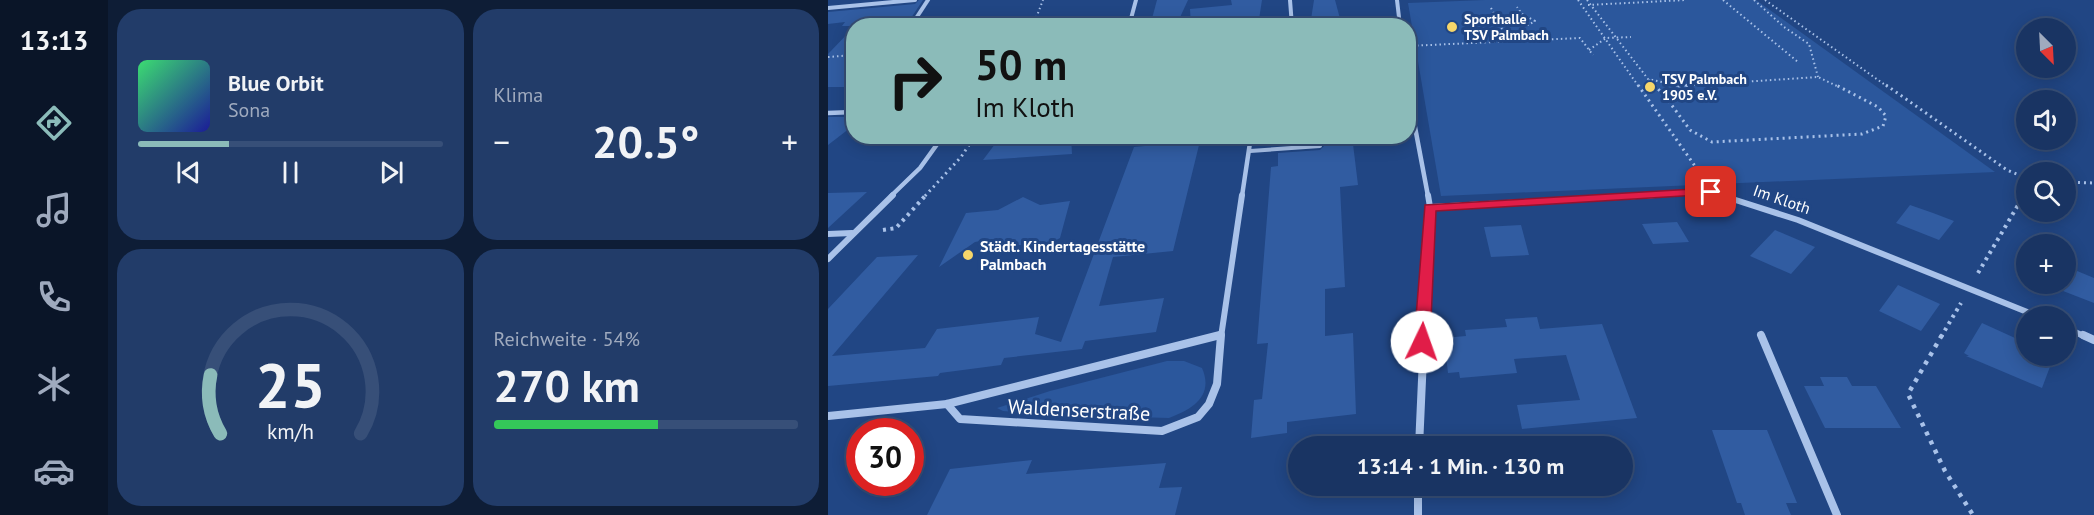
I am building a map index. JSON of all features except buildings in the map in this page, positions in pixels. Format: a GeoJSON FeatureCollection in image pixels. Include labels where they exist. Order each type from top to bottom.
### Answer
{"type":"FeatureCollection","features":[{"type":"Feature","properties":{"kind":"street"},"geometry":{"type":"LineString","coordinates":[[828,8],[915,0]]}},
{"type":"Feature","properties":{"kind":"street"},"geometry":{"type":"LineString","coordinates":[[916,18],[928,0]]}},
{"type":"Feature","properties":{"kind":"street"},"geometry":{"type":"LineString","coordinates":[[1131,18],[1136,0]]}},
{"type":"Feature","properties":{"kind":"street"},"geometry":{"type":"LineString","coordinates":[[1290,0],[1291,18]]}},
{"type":"Feature","properties":{"kind":"street"},"geometry":{"type":"LineString","coordinates":[[1397,0],[1399,18]]}},
{"type":"Feature","properties":{"kind":"street"},"geometry":{"type":"LineString","coordinates":[[828,113],[846,112]]}},
{"type":"Feature","properties":{"kind":"street"},"geometry":{"type":"LineString","coordinates":[[1416,133],[1430,207],[1420,436]]}},
{"type":"Feature","properties":{"kind":"street"},"geometry":{"type":"LineString","coordinates":[[828,259],[920,168],[937,144]]}},
{"type":"Feature","properties":{"kind":"street","name":"Waldenserstraße"},"geometry":{"type":"LineString","coordinates":[[946,404],[960,419],[1118,430],[1162,431],[1198,417],[1209,404],[1217,384],[1221,335],[1250,144]]}},
{"type":"Feature","properties":{"kind":"street","name":"Im Kloth"},"geometry":{"type":"LineString","coordinates":[[1430,207],[1711,192],[1798,220],[2016,308]]}},
{"type":"Feature","properties":{"kind":"street"},"geometry":{"type":"LineString","coordinates":[[828,234],[853,233]]}},
{"type":"Feature","properties":{"kind":"street"},"geometry":{"type":"LineString","coordinates":[[2076,332],[2094,340]]}},
{"type":"Feature","properties":{"kind":"street","name":"Waldenserstraße"},"geometry":{"type":"LineString","coordinates":[[828,416],[946,404],[1221,335]]}},
{"type":"Feature","properties":{"kind":"street"},"geometry":{"type":"LineString","coordinates":[[1761,335],[1837,515]]}},
{"type":"Feature","properties":{"kind":"street"},"geometry":{"type":"LineString","coordinates":[[1418,496],[1418,515]]}},
{"type":"Feature","properties":{"kind":"lane"},"geometry":{"type":"LineString","coordinates":[[1250,151],[1320,146]]}},
{"type":"Feature","properties":{"kind":"path"},"geometry":{"type":"LineString","coordinates":[[1036,18],[1043,0]]}},
{"type":"Feature","properties":{"kind":"path"},"geometry":{"type":"LineString","coordinates":[[1578,0],[1705,181]]}},
{"type":"Feature","properties":{"kind":"path"},"geometry":{"type":"LineString","coordinates":[[1587,0],[1648,79],[1700,139],[1712,142],[1862,134],[1875,131],[1883,126],[1886,116],[1878,107],[1818,77],[1680,86],[1648,79]]}},
{"type":"Feature","properties":{"kind":"path"},"geometry":{"type":"LineString","coordinates":[[1582,5],[1686,0]]}},
{"type":"Feature","properties":{"kind":"path"},"geometry":{"type":"LineString","coordinates":[[1723,0],[1798,62]]}},
{"type":"Feature","properties":{"kind":"path"},"geometry":{"type":"LineString","coordinates":[[1754,0],[1784,27],[1809,44],[1818,77]]}},
{"type":"Feature","properties":{"kind":"path"},"geometry":{"type":"LineString","coordinates":[[1765,0],[2007,170],[2016,174]]}},
{"type":"Feature","properties":{"kind":"path"},"geometry":{"type":"LineString","coordinates":[[1491,8],[1501,28],[1528,25],[1535,21],[1522,15],[1517,7]]}},
{"type":"Feature","properties":{"kind":"path"},"geometry":{"type":"LineString","coordinates":[[1589,50],[1606,38],[1631,37]]}},
{"type":"Feature","properties":{"kind":"path"},"geometry":{"type":"LineString","coordinates":[[1416,46],[1580,38],[1593,55]]}},
{"type":"Feature","properties":{"kind":"path"},"geometry":{"type":"LineString","coordinates":[[828,57],[846,56]]}},
{"type":"Feature","properties":{"kind":"path"},"geometry":{"type":"LineString","coordinates":[[1665,96],[1680,86]]}},
{"type":"Feature","properties":{"kind":"path"},"geometry":{"type":"LineString","coordinates":[[853,233],[896,228],[961,157],[970,144]]}},
{"type":"Feature","properties":{"kind":"path"},"geometry":{"type":"LineString","coordinates":[[2076,182],[2094,183]]}},
{"type":"Feature","properties":{"kind":"path"},"geometry":{"type":"LineString","coordinates":[[1972,515],[1945,471],[1908,394],[2016,209]]}},
{"type":"Feature","properties":{"kind":"shaded area","name":"TSV Palmbach 1905 e.V."},"geometry":{"type":"Polygon","coordinates":[[[1485,0],[1756,0],[1995,172],[1441,196],[1416,50],[1416,18],[1411,18],[1408,3],[1485,0]]]}},
{"type":"Feature","properties":{"kind":"shaded area"},"geometry":{"type":"Polygon","coordinates":[[[1167,361],[1184,361],[1202,368],[1205,378],[1203,394],[1199,400],[1193,406],[1169,418],[1037,414],[1003,411],[997,408],[1050,391],[1167,361]]]}},
{"type":"Feature","properties":{"kind":"place","name":"Sporthalle TSV Palmbach"},"geometry":{"type":"Point","coordinates":[1452,27]}},
{"type":"Feature","properties":{"kind":"place","name":"TSV Palmbach 1905 e.V."},"geometry":{"type":"Point","coordinates":[1650,87]}},
{"type":"Feature","properties":{"kind":"place","name":"Städt. Kindertagesstätte Palmbach"},"geometry":{"type":"Point","coordinates":[968,255]}},
{"type":"Feature","properties":{"kind":"route"},"geometry":{"type":"LineString","coordinates":[[1422,342],[1430,207],[1711,192]]}}]}
